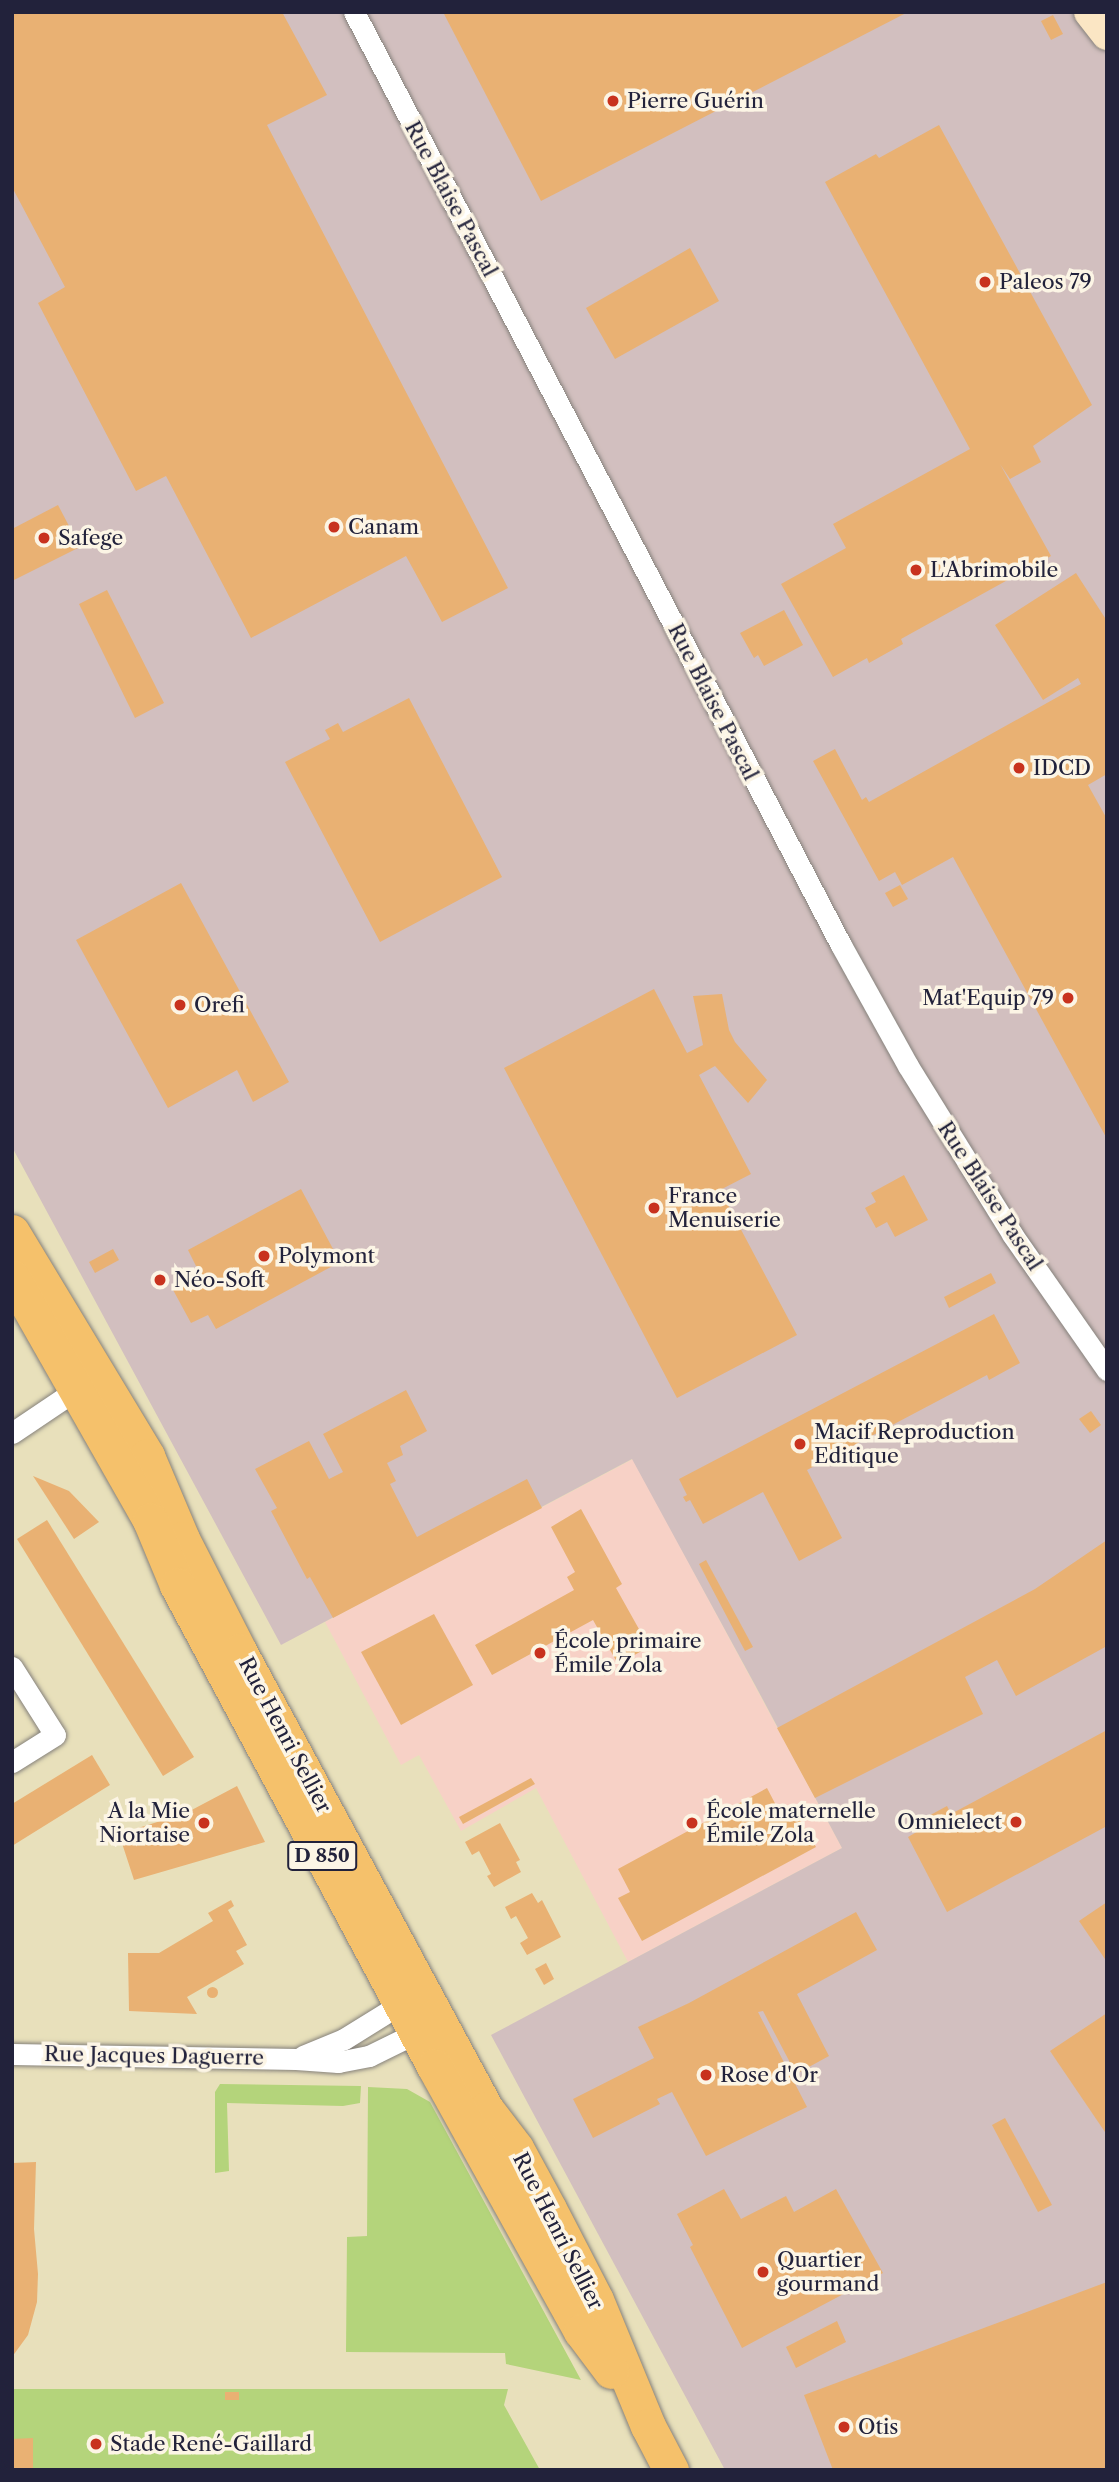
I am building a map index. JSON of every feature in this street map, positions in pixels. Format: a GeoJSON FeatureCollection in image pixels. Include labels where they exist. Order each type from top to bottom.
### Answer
{"type":"FeatureCollection","features":[{"type":"Feature","properties":{"kind":"main road"},"geometry":{"type":"LineString","coordinates":[[1090,12],[1107,34]]}},
{"type":"Feature","properties":{"kind":"main road","name":"Rue Henri Sellier"},"geometry":{"type":"LineString","coordinates":[[12,1232],[147,1456],[182,1539],[420,2012]]}},
{"type":"Feature","properties":{"kind":"main road","name":"Rue Henri Sellier"},"geometry":{"type":"LineString","coordinates":[[12,1277],[150,1520],[177,1586],[420,2012],[516,2148],[596,2300],[648,2426],[671,2470]]}},
{"type":"Feature","properties":{"kind":"street","name":"Rue Blaise Pascal"},"geometry":{"type":"LineString","coordinates":[[354,12],[841,945],[908,1066],[1013,1234],[1107,1370]]}},
{"type":"Feature","properties":{"kind":"street"},"geometry":{"type":"LineString","coordinates":[[12,1433],[76,1390]]}},
{"type":"Feature","properties":{"kind":"street"},"geometry":{"type":"LineString","coordinates":[[12,1667],[55,1735],[12,1762]]}},
{"type":"Feature","properties":{"kind":"street","name":"Rue Jacques Daguerre"},"geometry":{"type":"LineString","coordinates":[[296,2059],[420,2012]]}},
{"type":"Feature","properties":{"kind":"street","name":"Rue Jacques Daguerre"},"geometry":{"type":"LineString","coordinates":[[12,2054],[354,2061],[420,2012]]}},
{"type":"Feature","properties":{"kind":"shaded area"},"geometry":{"type":"Polygon","coordinates":[[[12,12],[1107,12],[1107,2470],[725,2470],[491,2035],[842,1848],[755,1685],[632,1459],[281,1645],[12,1147],[12,12]]]}},
{"type":"Feature","properties":{"kind":"shaded area","name":"École primaire Émile Zola"},"geometry":{"type":"Polygon","coordinates":[[[633,1459],[842,1848],[628,1962],[536,1788],[461,1831],[419,1755],[401,1765],[325,1622],[633,1459]]]}},
{"type":"Feature","properties":{"kind":"green space"},"geometry":{"type":"Polygon","coordinates":[[[220,2084],[361,2086],[360,2103],[343,2106],[227,2103],[229,2171],[215,2173],[215,2092],[220,2084]]]}},
{"type":"Feature","properties":{"kind":"green space"},"geometry":{"type":"Polygon","coordinates":[[[368,2087],[407,2089],[430,2102],[581,2380],[506,2364],[505,2353],[346,2352],[347,2237],[367,2236],[368,2087]]]}},
{"type":"Feature","properties":{"kind":"green space"},"geometry":{"type":"Polygon","coordinates":[[[12,2389],[508,2389],[504,2405],[540,2470],[12,2470],[12,2389]]]}},
{"type":"Feature","properties":{"kind":"building"},"geometry":{"type":"Polygon","coordinates":[[[12,12],[282,12],[327,95],[267,125],[508,588],[442,622],[406,556],[251,638],[166,476],[136,491],[38,303],[65,287],[12,187],[12,12]]]}},
{"type":"Feature","properties":{"kind":"building","name":"Pierre Guérin"},"geometry":{"type":"Polygon","coordinates":[[[443,12],[908,12],[541,201],[443,12]]]}},
{"type":"Feature","properties":{"kind":"building"},"geometry":{"type":"Polygon","coordinates":[[[1053,15],[1063,34],[1051,40],[1041,21],[1053,15]]]}},
{"type":"Feature","properties":{"kind":"building"},"geometry":{"type":"Polygon","coordinates":[[[939,125],[1092,405],[1033,446],[1041,462],[1010,479],[1000,464],[1051,556],[901,639],[903,644],[869,663],[867,658],[833,677],[781,584],[846,548],[833,524],[970,449],[825,182],[876,154],[879,158],[939,125]]]}},
{"type":"Feature","properties":{"kind":"building"},"geometry":{"type":"Polygon","coordinates":[[[690,248],[719,301],[615,359],[586,308],[690,248]]]}},
{"type":"Feature","properties":{"kind":"building","name":"Safege"},"geometry":{"type":"Polygon","coordinates":[[[58,505],[80,547],[12,581],[12,529],[58,505]]]}},
{"type":"Feature","properties":{"kind":"building"},"geometry":{"type":"Polygon","coordinates":[[[1076,573],[1107,621],[1107,774],[1088,785],[1107,819],[1107,1139],[953,857],[902,885],[895,872],[879,881],[813,761],[835,749],[862,800],[866,797],[869,802],[1081,684],[1078,678],[1043,700],[995,625],[1076,573]]]}},
{"type":"Feature","properties":{"kind":"building"},"geometry":{"type":"Polygon","coordinates":[[[107,590],[164,703],[135,718],[79,604],[107,590]]]}},
{"type":"Feature","properties":{"kind":"building"},"geometry":{"type":"Polygon","coordinates":[[[784,610],[803,645],[764,666],[758,655],[754,658],[740,633],[784,610]]]}},
{"type":"Feature","properties":{"kind":"building"},"geometry":{"type":"Polygon","coordinates":[[[409,698],[502,877],[380,942],[285,762],[330,739],[325,730],[338,723],[343,732],[409,698]]]}},
{"type":"Feature","properties":{"kind":"building","name":"Orefi"},"geometry":{"type":"Polygon","coordinates":[[[181,883],[289,1082],[253,1102],[237,1070],[168,1108],[76,940],[181,883]]]}},
{"type":"Feature","properties":{"kind":"building"},"geometry":{"type":"Polygon","coordinates":[[[900,885],[908,899],[893,907],[885,893],[900,885]]]}},
{"type":"Feature","properties":{"kind":"building","name":"France Menuiserie"},"geometry":{"type":"Polygon","coordinates":[[[654,989],[687,1053],[703,1045],[693,996],[722,994],[729,1030],[735,1042],[767,1080],[748,1103],[715,1066],[699,1075],[751,1174],[720,1190],[797,1335],[677,1398],[504,1068],[654,989]]]}},
{"type":"Feature","properties":{"kind":"building"},"geometry":{"type":"Polygon","coordinates":[[[904,1175],[928,1220],[895,1237],[887,1222],[876,1228],[865,1208],[876,1202],[871,1193],[904,1175]]]}},
{"type":"Feature","properties":{"kind":"building","name":"Polymont"},"geometry":{"type":"Polygon","coordinates":[[[301,1189],[340,1262],[216,1329],[208,1315],[191,1323],[172,1288],[200,1274],[188,1250],[301,1189]]]}},
{"type":"Feature","properties":{"kind":"building"},"geometry":{"type":"Polygon","coordinates":[[[113,1249],[119,1260],[95,1273],[89,1262],[113,1249]]]}},
{"type":"Feature","properties":{"kind":"building"},"geometry":{"type":"Polygon","coordinates":[[[991,1273],[996,1283],[949,1308],[944,1297],[991,1273]]]}},
{"type":"Feature","properties":{"kind":"building","name":"Macif Reproduction Editique"},"geometry":{"type":"Polygon","coordinates":[[[994,1314],[1020,1363],[989,1380],[987,1375],[807,1470],[842,1538],[799,1561],[763,1492],[703,1524],[690,1500],[686,1502],[683,1497],[687,1495],[679,1479],[994,1314]]]}},
{"type":"Feature","properties":{"kind":"building"},"geometry":{"type":"Polygon","coordinates":[[[406,1390],[427,1431],[400,1446],[403,1455],[387,1463],[396,1481],[390,1484],[417,1537],[527,1479],[542,1508],[333,1618],[310,1577],[307,1579],[271,1511],[277,1508],[255,1469],[309,1441],[329,1479],[343,1472],[323,1434],[406,1390]]]}},
{"type":"Feature","properties":{"kind":"building"},"geometry":{"type":"Polygon","coordinates":[[[1091,1411],[1101,1425],[1090,1433],[1079,1419],[1091,1411]]]}},
{"type":"Feature","properties":{"kind":"building"},"geometry":{"type":"Polygon","coordinates":[[[33,1476],[69,1491],[99,1522],[74,1539],[33,1476]]]}},
{"type":"Feature","properties":{"kind":"building"},"geometry":{"type":"Polygon","coordinates":[[[581,1509],[622,1584],[616,1588],[649,1647],[618,1664],[593,1620],[492,1675],[475,1645],[574,1590],[567,1577],[575,1572],[551,1527],[581,1509]]]}},
{"type":"Feature","properties":{"kind":"building"},"geometry":{"type":"Polygon","coordinates":[[[47,1520],[194,1757],[163,1776],[17,1539],[47,1520]]]}},
{"type":"Feature","properties":{"kind":"building"},"geometry":{"type":"Polygon","coordinates":[[[1107,1540],[1107,1646],[1016,1696],[997,1660],[965,1677],[983,1714],[815,1798],[777,1728],[1035,1589],[1107,1540]]]}},
{"type":"Feature","properties":{"kind":"building"},"geometry":{"type":"Polygon","coordinates":[[[706,1560],[753,1647],[745,1651],[699,1564],[706,1560]]]}},
{"type":"Feature","properties":{"kind":"building"},"geometry":{"type":"Polygon","coordinates":[[[434,1614],[473,1685],[401,1725],[361,1652],[434,1614]]]}},
{"type":"Feature","properties":{"kind":"building","name":"Omnielect"},"geometry":{"type":"Polygon","coordinates":[[[1107,1730],[1107,1826],[947,1912],[908,1837],[927,1826],[923,1819],[947,1806],[951,1814],[1107,1730]]]}},
{"type":"Feature","properties":{"kind":"building"},"geometry":{"type":"Polygon","coordinates":[[[92,1755],[110,1785],[12,1846],[12,1804],[92,1755]]]}},
{"type":"Feature","properties":{"kind":"building"},"geometry":{"type":"Polygon","coordinates":[[[531,1778],[535,1784],[463,1824],[459,1817],[531,1778]]]}},
{"type":"Feature","properties":{"kind":"building","name":"A la Mie Niortaise"},"geometry":{"type":"Polygon","coordinates":[[[237,1786],[265,1842],[134,1880],[119,1834],[186,1813],[237,1786]]]}},
{"type":"Feature","properties":{"kind":"building"},"geometry":{"type":"Polygon","coordinates":[[[767,1788],[779,1811],[791,1805],[816,1847],[642,1941],[618,1898],[630,1892],[618,1869],[767,1788]]]}},
{"type":"Feature","properties":{"kind":"building"},"geometry":{"type":"Polygon","coordinates":[[[500,1823],[520,1860],[516,1862],[521,1872],[494,1887],[487,1876],[491,1874],[479,1851],[472,1855],[465,1842],[500,1823]]]}},
{"type":"Feature","properties":{"kind":"building"},"geometry":{"type":"Polygon","coordinates":[[[532,1893],[538,1903],[542,1900],[561,1937],[527,1955],[520,1943],[528,1938],[516,1916],[511,1919],[505,1907],[532,1893]]]}},
{"type":"Feature","properties":{"kind":"building"},"geometry":{"type":"Polygon","coordinates":[[[231,1900],[234,1906],[228,1910],[247,1945],[236,1951],[244,1964],[187,1997],[197,2014],[129,2011],[128,1953],[159,1953],[213,1921],[208,1913],[231,1900]]]}},
{"type":"Feature","properties":{"kind":"building"},"geometry":{"type":"Polygon","coordinates":[[[1107,1902],[1107,1962],[1079,1921],[1107,1902]]]}},
{"type":"Feature","properties":{"kind":"building","name":"Rose d'Or"},"geometry":{"type":"Polygon","coordinates":[[[856,1912],[877,1950],[797,1994],[829,2056],[796,2074],[763,2011],[758,2012],[807,2107],[706,2156],[672,2092],[657,2099],[660,2104],[593,2138],[573,2099],[654,2058],[638,2027],[689,2003],[856,1912]]]}},
{"type":"Feature","properties":{"kind":"building"},"geometry":{"type":"Polygon","coordinates":[[[546,1963],[554,1979],[544,1985],[535,1969],[546,1963]]]}},
{"type":"Feature","properties":{"kind":"building"},"geometry":{"type":"Polygon","coordinates":[[[212,1987],[216,1988],[216,1996],[212,1997],[208,1996],[207,1992],[208,1988],[212,1987]]]}},
{"type":"Feature","properties":{"kind":"building"},"geometry":{"type":"Polygon","coordinates":[[[1107,2013],[1107,2135],[1050,2051],[1107,2013]]]}},
{"type":"Feature","properties":{"kind":"building"},"geometry":{"type":"Polygon","coordinates":[[[1005,2118],[1052,2205],[1038,2212],[992,2125],[1005,2118]]]}},
{"type":"Feature","properties":{"kind":"building"},"geometry":{"type":"Polygon","coordinates":[[[36,2162],[34,2229],[38,2274],[37,2302],[28,2335],[12,2357],[12,2163],[36,2162]]]}},
{"type":"Feature","properties":{"kind":"building","name":"Quartier gourmand"},"geometry":{"type":"Polygon","coordinates":[[[724,2189],[741,2219],[786,2196],[794,2212],[836,2189],[883,2273],[742,2348],[690,2247],[693,2245],[677,2214],[724,2189]]]}},
{"type":"Feature","properties":{"kind":"building"},"geometry":{"type":"Polygon","coordinates":[[[1107,2282],[1107,2470],[833,2470],[804,2395],[1107,2282]]]}},
{"type":"Feature","properties":{"kind":"building"},"geometry":{"type":"Polygon","coordinates":[[[837,2321],[846,2342],[796,2368],[786,2347],[837,2321]]]}},
{"type":"Feature","properties":{"kind":"building"},"geometry":{"type":"Polygon","coordinates":[[[225,2392],[239,2392],[239,2400],[225,2400],[225,2392]]]}},
{"type":"Feature","properties":{"kind":"building"},"geometry":{"type":"Polygon","coordinates":[[[33,2438],[33,2470],[12,2470],[12,2439],[33,2438]]]}},
{"type":"Feature","properties":{"kind":"place","name":"Pierre Guérin"},"geometry":{"type":"Point","coordinates":[613,101]}},
{"type":"Feature","properties":{"kind":"place","name":"Paleos 79"},"geometry":{"type":"Point","coordinates":[985,282]}},
{"type":"Feature","properties":{"kind":"place","name":"Canam"},"geometry":{"type":"Point","coordinates":[334,527]}},
{"type":"Feature","properties":{"kind":"place","name":"Safege"},"geometry":{"type":"Point","coordinates":[44,538]}},
{"type":"Feature","properties":{"kind":"place","name":"L'Abrimobile"},"geometry":{"type":"Point","coordinates":[916,570]}},
{"type":"Feature","properties":{"kind":"place","name":"IDCD"},"geometry":{"type":"Point","coordinates":[1019,768]}},
{"type":"Feature","properties":{"kind":"place","name":"Mat'Equip 79"},"geometry":{"type":"Point","coordinates":[1068,998]}},
{"type":"Feature","properties":{"kind":"place","name":"Orefi"},"geometry":{"type":"Point","coordinates":[180,1005]}},
{"type":"Feature","properties":{"kind":"place","name":"France Menuiserie"},"geometry":{"type":"Point","coordinates":[654,1208]}},
{"type":"Feature","properties":{"kind":"place","name":"Polymont"},"geometry":{"type":"Point","coordinates":[264,1256]}},
{"type":"Feature","properties":{"kind":"place","name":"Néo-Soft"},"geometry":{"type":"Point","coordinates":[160,1280]}},
{"type":"Feature","properties":{"kind":"place","name":"Macif Reproduction Editique"},"geometry":{"type":"Point","coordinates":[800,1444]}},
{"type":"Feature","properties":{"kind":"place","name":"École primaire Émile Zola"},"geometry":{"type":"Point","coordinates":[540,1653]}},
{"type":"Feature","properties":{"kind":"place","name":"Omnielect"},"geometry":{"type":"Point","coordinates":[1016,1822]}},
{"type":"Feature","properties":{"kind":"place","name":"A la Mie Niortaise"},"geometry":{"type":"Point","coordinates":[204,1823]}},
{"type":"Feature","properties":{"kind":"place","name":"École maternelle Émile Zola"},"geometry":{"type":"Point","coordinates":[692,1823]}},
{"type":"Feature","properties":{"kind":"place","name":"Rose d'Or"},"geometry":{"type":"Point","coordinates":[706,2075]}},
{"type":"Feature","properties":{"kind":"place","name":"Quartier gourmand"},"geometry":{"type":"Point","coordinates":[763,2272]}},
{"type":"Feature","properties":{"kind":"place","name":"Otis"},"geometry":{"type":"Point","coordinates":[844,2427]}},
{"type":"Feature","properties":{"kind":"place","name":"Stade René-Gaillard"},"geometry":{"type":"Point","coordinates":[96,2444]}}]}
